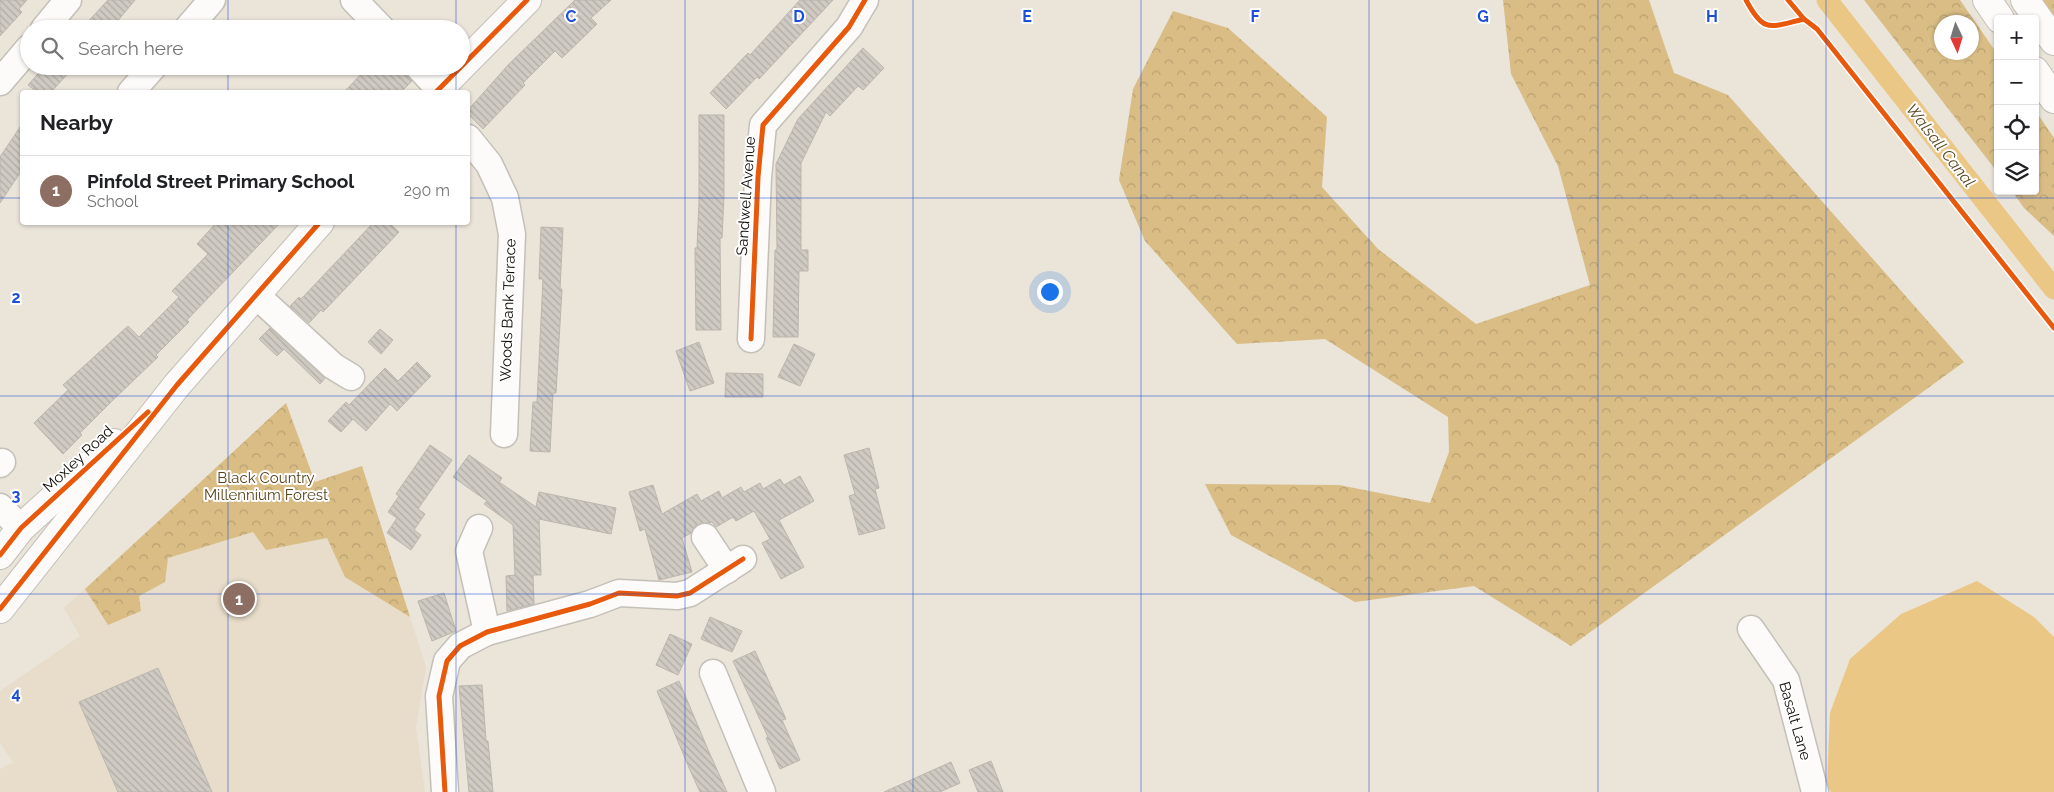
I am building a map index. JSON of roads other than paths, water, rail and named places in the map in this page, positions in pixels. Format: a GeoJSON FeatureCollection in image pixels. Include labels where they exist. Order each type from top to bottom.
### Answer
{"type":"FeatureCollection","features":[{"type":"Feature","properties":{"kind":"main road"},"geometry":{"type":"LineString","coordinates":[[470,58],[527,0]]}},
{"type":"Feature","properties":{"kind":"main road"},"geometry":{"type":"LineString","coordinates":[[1987,0],[1997,15]]}},
{"type":"Feature","properties":{"kind":"main road"},"geometry":{"type":"LineString","coordinates":[[2026,0],[2054,41]]}},
{"type":"Feature","properties":{"kind":"main road"},"geometry":{"type":"LineString","coordinates":[[438,90],[453,75]]}},
{"type":"Feature","properties":{"kind":"main road"},"geometry":{"type":"LineString","coordinates":[[2039,77],[2054,99]]}},
{"type":"Feature","properties":{"kind":"main road","name":"Moxley Road"},"geometry":{"type":"LineString","coordinates":[[0,609],[177,384],[317,225]]}},
{"type":"Feature","properties":{"kind":"main road","name":"Moxley Road"},"geometry":{"type":"LineString","coordinates":[[0,555],[21,528],[177,384]]}},
{"type":"Feature","properties":{"kind":"street"},"geometry":{"type":"LineString","coordinates":[[51,20],[68,0]]}},
{"type":"Feature","properties":{"kind":"street"},"geometry":{"type":"LineString","coordinates":[[195,20],[212,0]]}},
{"type":"Feature","properties":{"kind":"street"},"geometry":{"type":"LineString","coordinates":[[354,0],[373,20]]}},
{"type":"Feature","properties":{"kind":"street","name":"Sandwell Avenue"},"geometry":{"type":"LineString","coordinates":[[750,339],[758,176],[763,125],[849,27],[865,0]]}},
{"type":"Feature","properties":{"kind":"street"},"geometry":{"type":"LineString","coordinates":[[0,82],[20,59]]}},
{"type":"Feature","properties":{"kind":"street"},"geometry":{"type":"LineString","coordinates":[[133,90],[146,75]]}},
{"type":"Feature","properties":{"kind":"street"},"geometry":{"type":"LineString","coordinates":[[425,75],[436,90]]}},
{"type":"Feature","properties":{"kind":"street","name":"Woods Bank Terrace"},"geometry":{"type":"LineString","coordinates":[[470,140],[489,164],[505,198],[512,234],[504,434]]}},
{"type":"Feature","properties":{"kind":"street"},"geometry":{"type":"LineString","coordinates":[[256,295],[333,366],[351,377]]}},
{"type":"Feature","properties":{"kind":"street"},"geometry":{"type":"LineString","coordinates":[[0,507],[21,528]]}},
{"type":"Feature","properties":{"kind":"street"},"geometry":{"type":"LineString","coordinates":[[479,528],[470,551],[487,632]]}},
{"type":"Feature","properties":{"kind":"street"},"geometry":{"type":"LineString","coordinates":[[445,792],[439,696],[447,661],[460,646],[487,632],[590,604],[619,593],[677,596],[690,593],[735,565],[705,537]]}},
{"type":"Feature","properties":{"kind":"street","name":"Basalt Lane"},"geometry":{"type":"LineString","coordinates":[[1751,629],[1786,680],[1815,792]]}},
{"type":"Feature","properties":{"kind":"street"},"geometry":{"type":"LineString","coordinates":[[713,673],[762,792]]}},
{"type":"Feature","properties":{"kind":"waterway","name":"Walsall Canal"},"geometry":{"type":"LineString","coordinates":[[1827,0],[2054,289]]}},
{"type":"Feature","properties":{"kind":"place","name":"Pinfold Street Primary School"},"geometry":{"type":"Point","coordinates":[239,599]}},
{"type":"Feature","properties":{"kind":"park label","name":"Black Country Millennium Forest"},"geometry":{"type":"Point","coordinates":[266,486]}}]}
